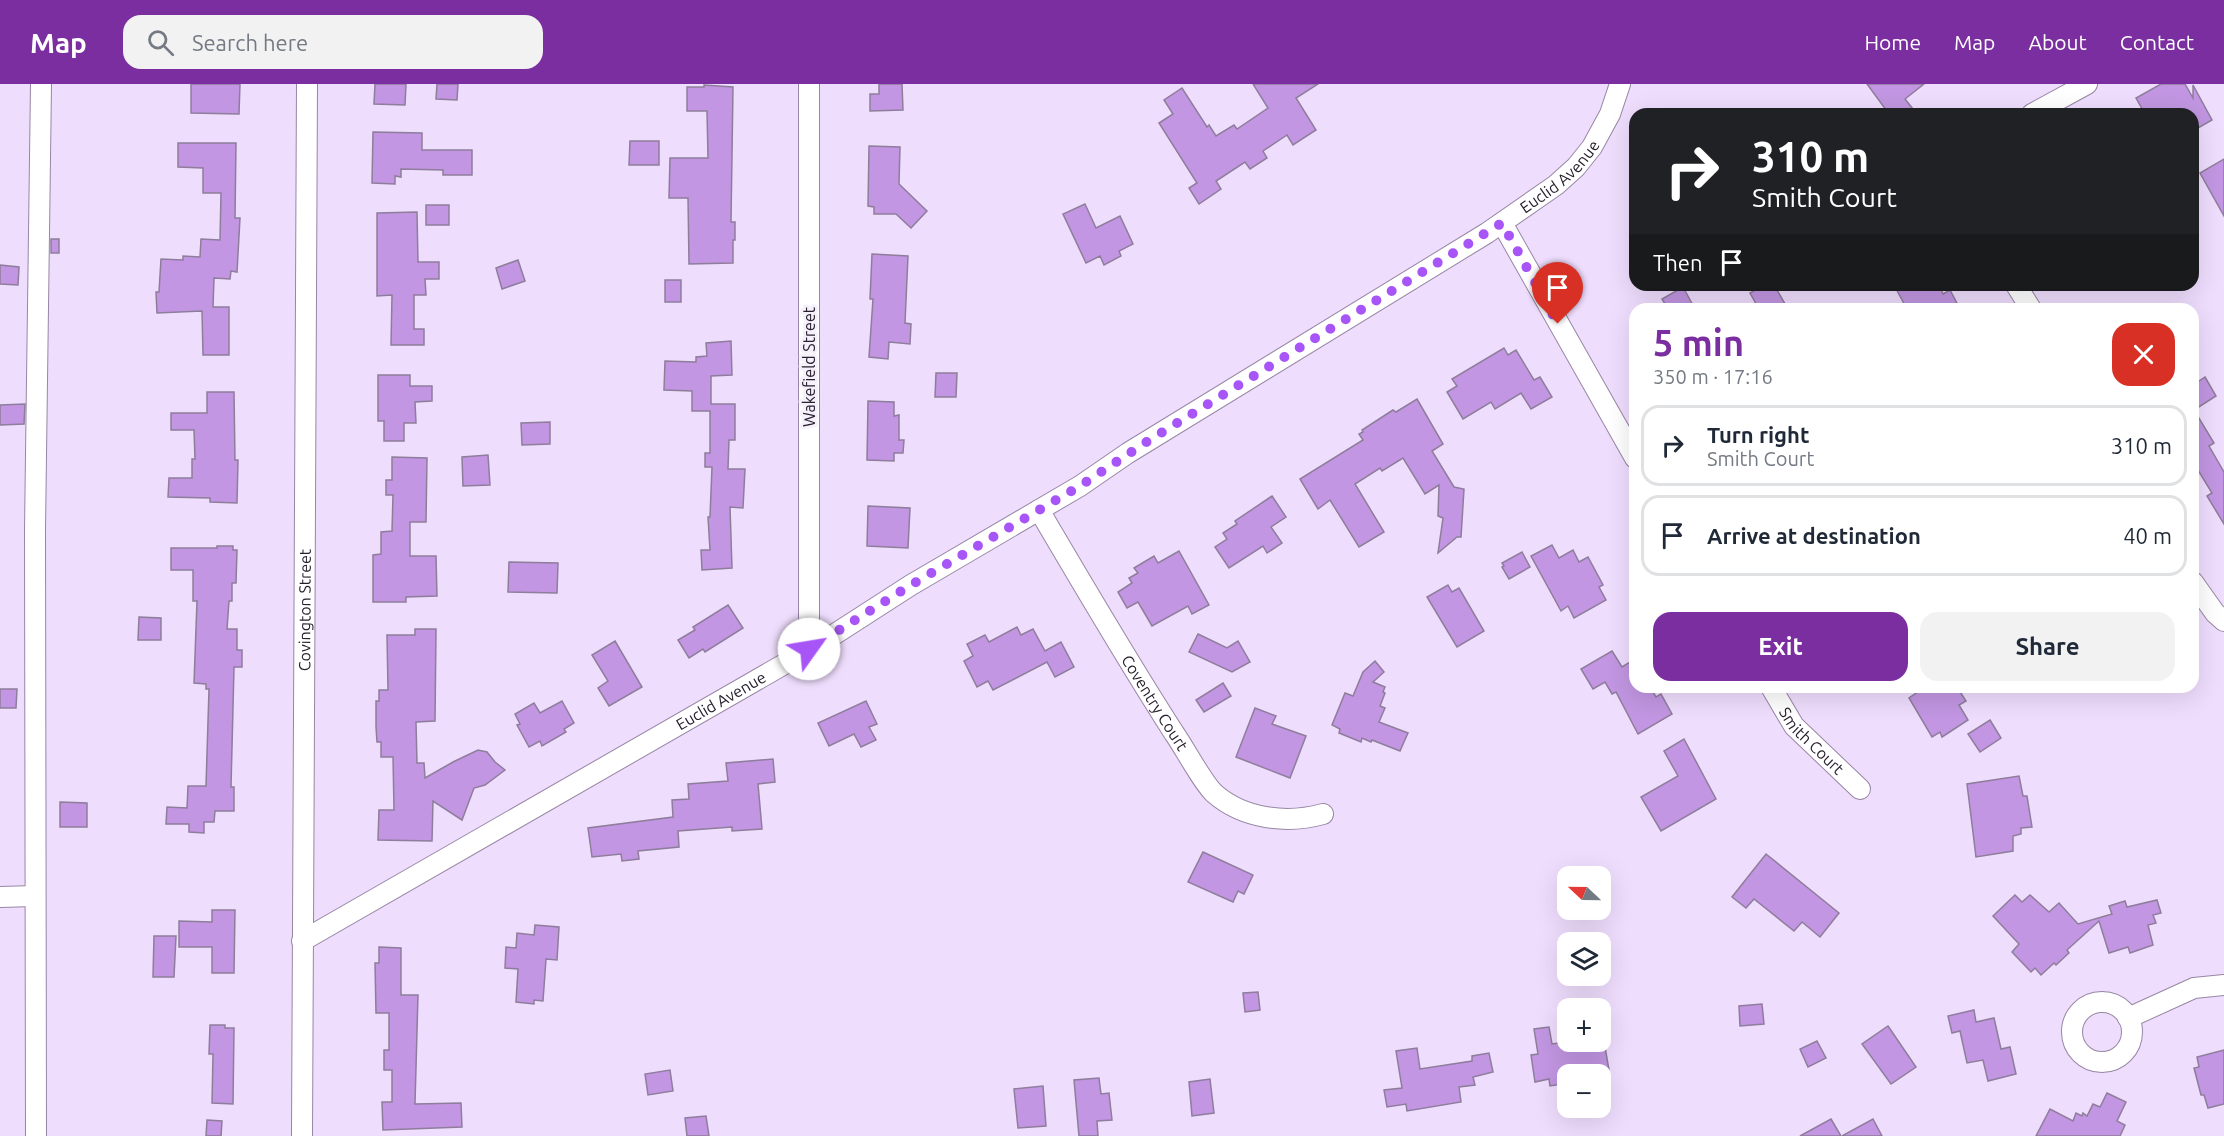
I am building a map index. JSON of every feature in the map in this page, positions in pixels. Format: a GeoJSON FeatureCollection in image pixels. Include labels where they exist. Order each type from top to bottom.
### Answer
{"type":"FeatureCollection","features":[{"type":"Feature","properties":{"kind":"street"},"geometry":{"type":"LineString","coordinates":[[36,1136],[35,530],[41,84]]}},
{"type":"Feature","properties":{"kind":"street","name":"Covington Street"},"geometry":{"type":"LineString","coordinates":[[302,1136],[307,84]]}},
{"type":"Feature","properties":{"kind":"street","name":"Wakefield Street"},"geometry":{"type":"LineString","coordinates":[[809,84],[809,649]]}},
{"type":"Feature","properties":{"kind":"street","name":"Euclid Avenue"},"geometry":{"type":"LineString","coordinates":[[302,941],[809,649],[911,585],[1039,510],[1502,223],[1566,176],[1592,147],[1605,125],[1620,84]]}},
{"type":"Feature","properties":{"kind":"street"},"geometry":{"type":"LineString","coordinates":[[2043,108],[2087,84]]}},
{"type":"Feature","properties":{"kind":"street"},"geometry":{"type":"LineString","coordinates":[[1502,223],[1629,447]]}},
{"type":"Feature","properties":{"kind":"street","name":"Coventry Court"},"geometry":{"type":"LineString","coordinates":[[1039,510],[1136,674],[1213,794],[1235,807],[1260,817],[1304,819],[1323,814]]}},
{"type":"Feature","properties":{"kind":"street"},"geometry":{"type":"LineString","coordinates":[[2199,590],[2215,613],[2224,621]]}},
{"type":"Feature","properties":{"kind":"street","name":"Smith Court"},"geometry":{"type":"LineString","coordinates":[[1775,693],[1794,726],[1860,789]]}},
{"type":"Feature","properties":{"kind":"street"},"geometry":{"type":"LineString","coordinates":[[0,897],[34,896]]}},
{"type":"Feature","properties":{"kind":"street"},"geometry":{"type":"LineString","coordinates":[[2128,1018],[2194,988],[2224,985]]}},
{"type":"Feature","properties":{"kind":"building"},"geometry":{"type":"Polygon","coordinates":[[[191,84],[240,84],[239,114],[191,113],[191,84]]]}},
{"type":"Feature","properties":{"kind":"building"},"geometry":{"type":"Polygon","coordinates":[[[375,84],[406,84],[405,105],[374,104],[375,84]]]}},
{"type":"Feature","properties":{"kind":"building"},"geometry":{"type":"Polygon","coordinates":[[[437,84],[458,84],[457,100],[436,99],[437,84]]]}},
{"type":"Feature","properties":{"kind":"building"},"geometry":{"type":"Polygon","coordinates":[[[879,84],[902,84],[903,110],[870,111],[870,94],[879,94],[879,84]]]}},
{"type":"Feature","properties":{"kind":"building"},"geometry":{"type":"Polygon","coordinates":[[[1253,84],[1318,84],[1296,98],[1316,130],[1293,145],[1287,135],[1263,151],[1267,158],[1250,169],[1245,162],[1216,181],[1221,189],[1199,204],[1189,188],[1197,183],[1159,123],[1173,114],[1164,100],[1182,88],[1207,127],[1209,125],[1216,136],[1234,125],[1237,129],[1268,108],[1253,84]]]}},
{"type":"Feature","properties":{"kind":"building"},"geometry":{"type":"Polygon","coordinates":[[[1867,84],[1924,84],[1905,99],[1912,108],[1885,108],[1867,84]]]}},
{"type":"Feature","properties":{"kind":"building"},"geometry":{"type":"Polygon","coordinates":[[[2161,84],[2185,84],[2193,98],[2193,85],[2212,120],[2199,128],[2199,108],[2142,108],[2136,98],[2161,84]]]}},
{"type":"Feature","properties":{"kind":"building"},"geometry":{"type":"Polygon","coordinates":[[[704,85],[733,87],[731,222],[735,222],[735,240],[733,240],[733,263],[689,264],[688,198],[669,198],[670,158],[708,158],[707,111],[687,111],[687,87],[704,87],[704,85]]]}},
{"type":"Feature","properties":{"kind":"building"},"geometry":{"type":"Polygon","coordinates":[[[373,132],[422,133],[422,150],[472,150],[472,175],[443,175],[443,170],[401,169],[401,177],[395,176],[395,184],[372,183],[373,132]]]}},
{"type":"Feature","properties":{"kind":"building"},"geometry":{"type":"Polygon","coordinates":[[[630,141],[659,141],[659,165],[629,165],[630,141]]]}},
{"type":"Feature","properties":{"kind":"building"},"geometry":{"type":"Polygon","coordinates":[[[178,143],[236,143],[235,218],[240,218],[237,272],[231,271],[230,279],[214,278],[213,307],[229,307],[229,355],[203,355],[202,311],[157,313],[156,292],[159,292],[161,259],[183,260],[183,256],[200,257],[201,239],[220,240],[221,193],[203,193],[203,168],[178,167],[178,143]]]}},
{"type":"Feature","properties":{"kind":"building"},"geometry":{"type":"Polygon","coordinates":[[[869,146],[900,147],[899,184],[927,211],[911,228],[896,214],[874,214],[874,207],[868,206],[869,146]]]}},
{"type":"Feature","properties":{"kind":"building"},"geometry":{"type":"Polygon","coordinates":[[[2224,159],[2224,216],[2200,173],[2224,159]]]}},
{"type":"Feature","properties":{"kind":"building"},"geometry":{"type":"Polygon","coordinates":[[[1085,204],[1096,228],[1120,216],[1133,244],[1119,251],[1121,256],[1104,265],[1100,256],[1086,263],[1063,214],[1085,204]]]}},
{"type":"Feature","properties":{"kind":"building"},"geometry":{"type":"Polygon","coordinates":[[[426,205],[449,205],[449,225],[426,225],[426,205]]]}},
{"type":"Feature","properties":{"kind":"building"},"geometry":{"type":"Polygon","coordinates":[[[417,212],[418,262],[439,262],[439,279],[425,279],[426,295],[414,295],[414,329],[424,329],[424,345],[391,345],[392,295],[377,296],[377,213],[417,212]]]}},
{"type":"Feature","properties":{"kind":"building"},"geometry":{"type":"Polygon","coordinates":[[[51,239],[59,239],[59,253],[51,253],[51,239]]]}},
{"type":"Feature","properties":{"kind":"building"},"geometry":{"type":"Polygon","coordinates":[[[872,254],[908,256],[905,323],[911,324],[910,344],[889,342],[888,359],[869,357],[873,299],[870,299],[872,254]]]}},
{"type":"Feature","properties":{"kind":"building"},"geometry":{"type":"Polygon","coordinates":[[[518,260],[525,281],[502,289],[496,268],[518,260]]]}},
{"type":"Feature","properties":{"kind":"building"},"geometry":{"type":"Polygon","coordinates":[[[0,265],[19,267],[18,285],[0,284],[0,265]]]}},
{"type":"Feature","properties":{"kind":"building"},"geometry":{"type":"Polygon","coordinates":[[[665,280],[681,280],[681,302],[665,302],[665,280]]]}},
{"type":"Feature","properties":{"kind":"building"},"geometry":{"type":"Polygon","coordinates":[[[1676,291],[1685,291],[1692,303],[1664,303],[1662,299],[1676,291]]]}},
{"type":"Feature","properties":{"kind":"building"},"geometry":{"type":"Polygon","coordinates":[[[1778,291],[1784,303],[1756,303],[1750,293],[1778,291]]]}},
{"type":"Feature","properties":{"kind":"building"},"geometry":{"type":"Polygon","coordinates":[[[1897,291],[1942,291],[1943,294],[1951,291],[1957,303],[1904,303],[1897,291]]]}},
{"type":"Feature","properties":{"kind":"building"},"geometry":{"type":"Polygon","coordinates":[[[731,341],[732,375],[711,376],[711,404],[735,404],[735,440],[729,440],[728,469],[745,469],[743,508],[730,507],[732,568],[702,570],[701,550],[710,550],[708,517],[710,517],[712,467],[705,467],[705,453],[710,453],[710,411],[692,411],[692,391],[664,390],[665,361],[696,362],[696,357],[707,356],[706,343],[731,341]]]}},
{"type":"Feature","properties":{"kind":"building"},"geometry":{"type":"Polygon","coordinates":[[[1504,348],[1508,355],[1516,350],[1534,380],[1540,377],[1552,397],[1531,409],[1521,393],[1495,409],[1491,402],[1463,419],[1447,392],[1457,386],[1452,379],[1504,348]]]}},
{"type":"Feature","properties":{"kind":"building"},"geometry":{"type":"Polygon","coordinates":[[[936,373],[957,373],[956,397],[935,397],[936,373]]]}},
{"type":"Feature","properties":{"kind":"building"},"geometry":{"type":"Polygon","coordinates":[[[378,375],[410,375],[410,386],[432,386],[432,401],[415,402],[416,423],[404,423],[404,441],[384,441],[384,421],[378,421],[378,375]]]}},
{"type":"Feature","properties":{"kind":"building"},"geometry":{"type":"Polygon","coordinates":[[[2205,377],[2216,396],[2199,407],[2199,381],[2205,377]]]}},
{"type":"Feature","properties":{"kind":"building"},"geometry":{"type":"Polygon","coordinates":[[[207,392],[234,392],[235,460],[238,460],[237,503],[210,502],[210,498],[168,497],[169,478],[192,478],[192,459],[195,459],[194,430],[171,430],[171,413],[207,413],[207,392]]]}},
{"type":"Feature","properties":{"kind":"building"},"geometry":{"type":"Polygon","coordinates":[[[1417,399],[1443,444],[1432,451],[1454,487],[1464,489],[1461,537],[1457,537],[1438,553],[1443,518],[1438,516],[1439,485],[1425,494],[1403,458],[1382,471],[1380,468],[1355,484],[1384,532],[1359,547],[1330,500],[1318,509],[1300,479],[1363,440],[1359,434],[1363,432],[1362,430],[1393,410],[1396,412],[1417,399]]]}},
{"type":"Feature","properties":{"kind":"building"},"geometry":{"type":"Polygon","coordinates":[[[868,401],[894,402],[894,416],[899,415],[899,440],[904,440],[903,453],[894,453],[894,461],[867,460],[868,401]]]}},
{"type":"Feature","properties":{"kind":"building"},"geometry":{"type":"Polygon","coordinates":[[[25,404],[24,424],[0,425],[0,405],[25,404]]]}},
{"type":"Feature","properties":{"kind":"building"},"geometry":{"type":"Polygon","coordinates":[[[2199,418],[2214,443],[2209,446],[2224,472],[2224,524],[2207,496],[2212,493],[2199,472],[2199,418]]]}},
{"type":"Feature","properties":{"kind":"building"},"geometry":{"type":"Polygon","coordinates":[[[550,422],[550,444],[522,445],[521,423],[550,422]]]}},
{"type":"Feature","properties":{"kind":"building"},"geometry":{"type":"Polygon","coordinates":[[[488,455],[490,485],[463,486],[462,457],[488,455]]]}},
{"type":"Feature","properties":{"kind":"building"},"geometry":{"type":"Polygon","coordinates":[[[392,457],[427,458],[426,522],[410,522],[410,556],[436,556],[437,596],[406,597],[406,602],[373,602],[373,555],[381,554],[381,532],[392,531],[393,495],[386,495],[386,480],[392,480],[392,457]]]}},
{"type":"Feature","properties":{"kind":"building"},"geometry":{"type":"Polygon","coordinates":[[[1272,496],[1286,517],[1271,527],[1282,543],[1267,553],[1263,546],[1229,568],[1215,547],[1227,539],[1223,533],[1237,524],[1235,521],[1272,496]]]}},
{"type":"Feature","properties":{"kind":"building"},"geometry":{"type":"Polygon","coordinates":[[[868,506],[910,508],[908,548],[867,546],[868,506]]]}},
{"type":"Feature","properties":{"kind":"building"},"geometry":{"type":"Polygon","coordinates":[[[1552,545],[1559,558],[1573,550],[1579,562],[1588,557],[1603,585],[1599,587],[1606,600],[1574,618],[1568,606],[1561,611],[1531,556],[1552,545]]]}},
{"type":"Feature","properties":{"kind":"building"},"geometry":{"type":"Polygon","coordinates":[[[217,546],[233,546],[233,550],[237,550],[236,583],[232,583],[232,601],[229,601],[227,629],[237,629],[237,650],[242,650],[242,667],[234,667],[231,787],[234,787],[234,811],[215,811],[214,822],[204,822],[204,833],[189,832],[189,824],[166,824],[167,807],[187,808],[188,786],[206,786],[209,689],[206,689],[206,684],[194,683],[197,601],[193,601],[193,570],[171,570],[171,548],[217,548],[217,546]]]}},
{"type":"Feature","properties":{"kind":"building"},"geometry":{"type":"Polygon","coordinates":[[[1179,551],[1209,605],[1192,614],[1188,606],[1152,626],[1138,602],[1127,608],[1118,592],[1132,583],[1129,578],[1138,573],[1134,568],[1154,556],[1158,563],[1179,551]]]}},
{"type":"Feature","properties":{"kind":"building"},"geometry":{"type":"Polygon","coordinates":[[[1522,552],[1530,567],[1509,579],[1502,563],[1522,552]]]}},
{"type":"Feature","properties":{"kind":"building"},"geometry":{"type":"Polygon","coordinates":[[[509,562],[558,563],[557,593],[508,592],[509,562]]]}},
{"type":"Feature","properties":{"kind":"building"},"geometry":{"type":"Polygon","coordinates":[[[1448,585],[1452,592],[1459,588],[1484,631],[1457,647],[1427,597],[1448,585]]]}},
{"type":"Feature","properties":{"kind":"building"},"geometry":{"type":"Polygon","coordinates":[[[728,605],[743,628],[705,652],[703,649],[689,658],[678,640],[695,630],[693,627],[728,605]]]}},
{"type":"Feature","properties":{"kind":"building"},"geometry":{"type":"Polygon","coordinates":[[[139,617],[161,618],[161,640],[138,640],[139,617]]]}},
{"type":"Feature","properties":{"kind":"building"},"geometry":{"type":"Polygon","coordinates":[[[1017,627],[1021,635],[1033,629],[1045,651],[1061,642],[1074,667],[1055,677],[1047,662],[993,690],[988,681],[977,687],[964,661],[973,656],[967,644],[985,635],[989,642],[1017,627]]]}},
{"type":"Feature","properties":{"kind":"building"},"geometry":{"type":"Polygon","coordinates":[[[415,629],[436,629],[435,721],[416,722],[417,763],[424,763],[425,778],[478,750],[487,752],[505,770],[485,785],[474,788],[462,820],[433,801],[432,841],[378,840],[379,810],[394,810],[393,757],[381,757],[381,742],[377,742],[376,727],[376,701],[379,701],[379,690],[388,690],[387,635],[415,635],[415,629]]]}},
{"type":"Feature","properties":{"kind":"building"},"geometry":{"type":"Polygon","coordinates":[[[1198,634],[1227,648],[1238,641],[1250,662],[1232,672],[1189,652],[1198,634]]]}},
{"type":"Feature","properties":{"kind":"building"},"geometry":{"type":"Polygon","coordinates":[[[615,641],[642,687],[609,706],[598,688],[608,681],[592,655],[615,641]]]}},
{"type":"Feature","properties":{"kind":"building"},"geometry":{"type":"Polygon","coordinates":[[[1612,651],[1622,667],[1629,663],[1629,693],[1654,693],[1656,697],[1661,694],[1672,714],[1638,734],[1616,692],[1612,694],[1605,682],[1593,689],[1581,669],[1612,651]]]}},
{"type":"Feature","properties":{"kind":"building"},"geometry":{"type":"Polygon","coordinates":[[[1375,661],[1384,672],[1373,682],[1385,687],[1380,706],[1385,708],[1379,722],[1408,733],[1400,751],[1372,740],[1371,742],[1362,738],[1361,742],[1339,733],[1340,729],[1332,725],[1345,693],[1353,696],[1363,672],[1375,661]]]}},
{"type":"Feature","properties":{"kind":"building"},"geometry":{"type":"Polygon","coordinates":[[[1223,683],[1231,696],[1204,712],[1196,700],[1223,683]]]}},
{"type":"Feature","properties":{"kind":"building"},"geometry":{"type":"Polygon","coordinates":[[[0,689],[17,689],[16,708],[0,708],[0,689]]]}},
{"type":"Feature","properties":{"kind":"building"},"geometry":{"type":"Polygon","coordinates":[[[1916,693],[1961,693],[1966,701],[1959,705],[1968,720],[1942,737],[1940,732],[1932,737],[1909,698],[1916,693]]]}},
{"type":"Feature","properties":{"kind":"building"},"geometry":{"type":"Polygon","coordinates":[[[562,701],[574,723],[564,729],[566,732],[542,746],[540,741],[529,747],[517,725],[520,724],[515,714],[534,703],[540,713],[562,701]]]}},
{"type":"Feature","properties":{"kind":"building"},"geometry":{"type":"Polygon","coordinates":[[[866,701],[877,724],[869,727],[876,740],[861,747],[854,734],[829,746],[818,723],[866,701]]]}},
{"type":"Feature","properties":{"kind":"building"},"geometry":{"type":"Polygon","coordinates":[[[1255,708],[1276,716],[1272,724],[1306,736],[1290,778],[1236,757],[1255,708]]]}},
{"type":"Feature","properties":{"kind":"building"},"geometry":{"type":"Polygon","coordinates":[[[1990,720],[2001,738],[1980,752],[1968,734],[1990,720]]]}},
{"type":"Feature","properties":{"kind":"building"},"geometry":{"type":"Polygon","coordinates":[[[1684,739],[1716,799],[1661,831],[1641,797],[1678,776],[1664,751],[1684,739]]]}},
{"type":"Feature","properties":{"kind":"building"},"geometry":{"type":"Polygon","coordinates":[[[773,759],[775,782],[758,784],[762,829],[732,831],[732,827],[678,831],[679,847],[638,851],[639,859],[622,861],[621,854],[592,857],[588,828],[673,817],[672,800],[689,799],[688,784],[728,781],[726,763],[773,759]]]}},
{"type":"Feature","properties":{"kind":"building"},"geometry":{"type":"Polygon","coordinates":[[[2019,776],[2023,796],[2027,796],[2032,827],[2021,828],[2021,834],[2013,836],[2013,851],[1976,857],[1967,784],[2019,776]]]}},
{"type":"Feature","properties":{"kind":"building"},"geometry":{"type":"Polygon","coordinates":[[[60,802],[87,803],[87,827],[60,827],[60,802]]]}},
{"type":"Feature","properties":{"kind":"building"},"geometry":{"type":"Polygon","coordinates":[[[1203,852],[1253,875],[1244,894],[1238,891],[1233,902],[1188,882],[1203,852]]]}},
{"type":"Feature","properties":{"kind":"building"},"geometry":{"type":"Polygon","coordinates":[[[1766,854],[1839,913],[1820,937],[1802,922],[1794,931],[1754,899],[1746,908],[1732,897],[1766,854]]]}},
{"type":"Feature","properties":{"kind":"building"},"geometry":{"type":"Polygon","coordinates":[[[2015,895],[2022,902],[2030,895],[2049,912],[2059,903],[2078,924],[2112,914],[2109,906],[2125,901],[2127,907],[2157,900],[2161,913],[2153,915],[2156,923],[2148,925],[2153,945],[2130,953],[2128,947],[2109,953],[2099,921],[2067,950],[2069,953],[2041,975],[2035,968],[2031,972],[2012,952],[2019,944],[1993,916],[2015,895]]]}},
{"type":"Feature","properties":{"kind":"building"},"geometry":{"type":"Polygon","coordinates":[[[212,910],[235,910],[234,973],[212,973],[212,947],[179,947],[179,921],[212,922],[212,910]]]}},
{"type":"Feature","properties":{"kind":"building"},"geometry":{"type":"Polygon","coordinates":[[[535,925],[559,927],[557,960],[546,959],[543,1001],[534,1000],[534,1004],[516,1002],[518,969],[505,968],[506,947],[516,948],[517,933],[534,935],[535,925]]]}},
{"type":"Feature","properties":{"kind":"building"},"geometry":{"type":"Polygon","coordinates":[[[154,936],[176,936],[174,977],[153,977],[154,936]]]}},
{"type":"Feature","properties":{"kind":"building"},"geometry":{"type":"Polygon","coordinates":[[[379,947],[401,948],[401,995],[418,995],[415,1104],[461,1103],[462,1127],[383,1130],[382,1102],[392,1102],[392,1070],[384,1070],[384,1050],[389,1050],[389,1013],[376,1013],[375,963],[379,963],[379,947]]]}},
{"type":"Feature","properties":{"kind":"building"},"geometry":{"type":"Polygon","coordinates":[[[1258,992],[1260,1010],[1245,1012],[1243,993],[1258,992]]]}},
{"type":"Feature","properties":{"kind":"building"},"geometry":{"type":"Polygon","coordinates":[[[1762,1004],[1764,1024],[1740,1026],[1739,1006],[1762,1004]]]}},
{"type":"Feature","properties":{"kind":"building"},"geometry":{"type":"Polygon","coordinates":[[[1974,1010],[1976,1022],[1994,1018],[2001,1049],[2010,1047],[2016,1074],[1988,1081],[1983,1060],[1967,1063],[1960,1031],[1952,1033],[1948,1016],[1974,1010]]]}},
{"type":"Feature","properties":{"kind":"building"},"geometry":{"type":"Polygon","coordinates":[[[210,1025],[225,1025],[225,1028],[234,1028],[233,1104],[212,1103],[213,1054],[209,1054],[210,1025]]]}},
{"type":"Feature","properties":{"kind":"building"},"geometry":{"type":"Polygon","coordinates":[[[1888,1026],[1916,1067],[1891,1084],[1862,1044],[1888,1026]]]}},
{"type":"Feature","properties":{"kind":"building"},"geometry":{"type":"Polygon","coordinates":[[[1549,1027],[1552,1044],[1557,1043],[1557,1052],[1606,1052],[1608,1064],[1557,1064],[1557,1085],[1550,1086],[1549,1079],[1535,1082],[1531,1055],[1538,1054],[1534,1029],[1549,1027]]]}},
{"type":"Feature","properties":{"kind":"building"},"geometry":{"type":"Polygon","coordinates":[[[1817,1041],[1826,1058],[1808,1067],[1800,1049],[1817,1041]]]}},
{"type":"Feature","properties":{"kind":"building"},"geometry":{"type":"Polygon","coordinates":[[[1417,1048],[1420,1069],[1472,1061],[1472,1056],[1489,1053],[1493,1072],[1473,1077],[1475,1085],[1459,1087],[1461,1102],[1407,1111],[1406,1104],[1387,1107],[1384,1090],[1402,1088],[1396,1051],[1417,1048]]]}},
{"type":"Feature","properties":{"kind":"building"},"geometry":{"type":"Polygon","coordinates":[[[2224,1050],[2224,1104],[2208,1108],[2204,1095],[2201,1095],[2194,1068],[2199,1067],[2197,1057],[2224,1050]]]}},
{"type":"Feature","properties":{"kind":"building"},"geometry":{"type":"Polygon","coordinates":[[[670,1070],[673,1091],[648,1095],[645,1074],[670,1070]]]}},
{"type":"Feature","properties":{"kind":"building"},"geometry":{"type":"Polygon","coordinates":[[[1099,1078],[1101,1094],[1109,1093],[1112,1120],[1097,1121],[1098,1136],[1079,1136],[1074,1080],[1099,1078]]]}},
{"type":"Feature","properties":{"kind":"building"},"geometry":{"type":"Polygon","coordinates":[[[1210,1079],[1214,1113],[1192,1116],[1189,1082],[1210,1079]]]}},
{"type":"Feature","properties":{"kind":"building"},"geometry":{"type":"Polygon","coordinates":[[[1043,1086],[1046,1126],[1018,1128],[1014,1089],[1043,1086]]]}},
{"type":"Feature","properties":{"kind":"building"},"geometry":{"type":"Polygon","coordinates":[[[2107,1093],[2126,1102],[2117,1121],[2125,1125],[2120,1136],[2036,1136],[2050,1109],[2073,1121],[2076,1113],[2082,1116],[2083,1113],[2087,1116],[2093,1104],[2100,1107],[2107,1093]]]}},
{"type":"Feature","properties":{"kind":"building"},"geometry":{"type":"Polygon","coordinates":[[[706,1116],[709,1136],[687,1136],[685,1118],[706,1116]]]}},
{"type":"Feature","properties":{"kind":"building"},"geometry":{"type":"Polygon","coordinates":[[[1831,1119],[1841,1136],[1800,1136],[1831,1119]]]}},
{"type":"Feature","properties":{"kind":"building"},"geometry":{"type":"Polygon","coordinates":[[[1873,1119],[1882,1136],[1842,1136],[1873,1119]]]}},
{"type":"Feature","properties":{"kind":"building"},"geometry":{"type":"Polygon","coordinates":[[[207,1120],[222,1121],[221,1136],[206,1136],[207,1120]]]}},
{"type":"Feature","properties":{"kind":"route"},"geometry":{"type":"LineString","coordinates":[[809,649],[911,585],[1080,486],[1128,453],[1502,223],[1558,324]]}}]}
